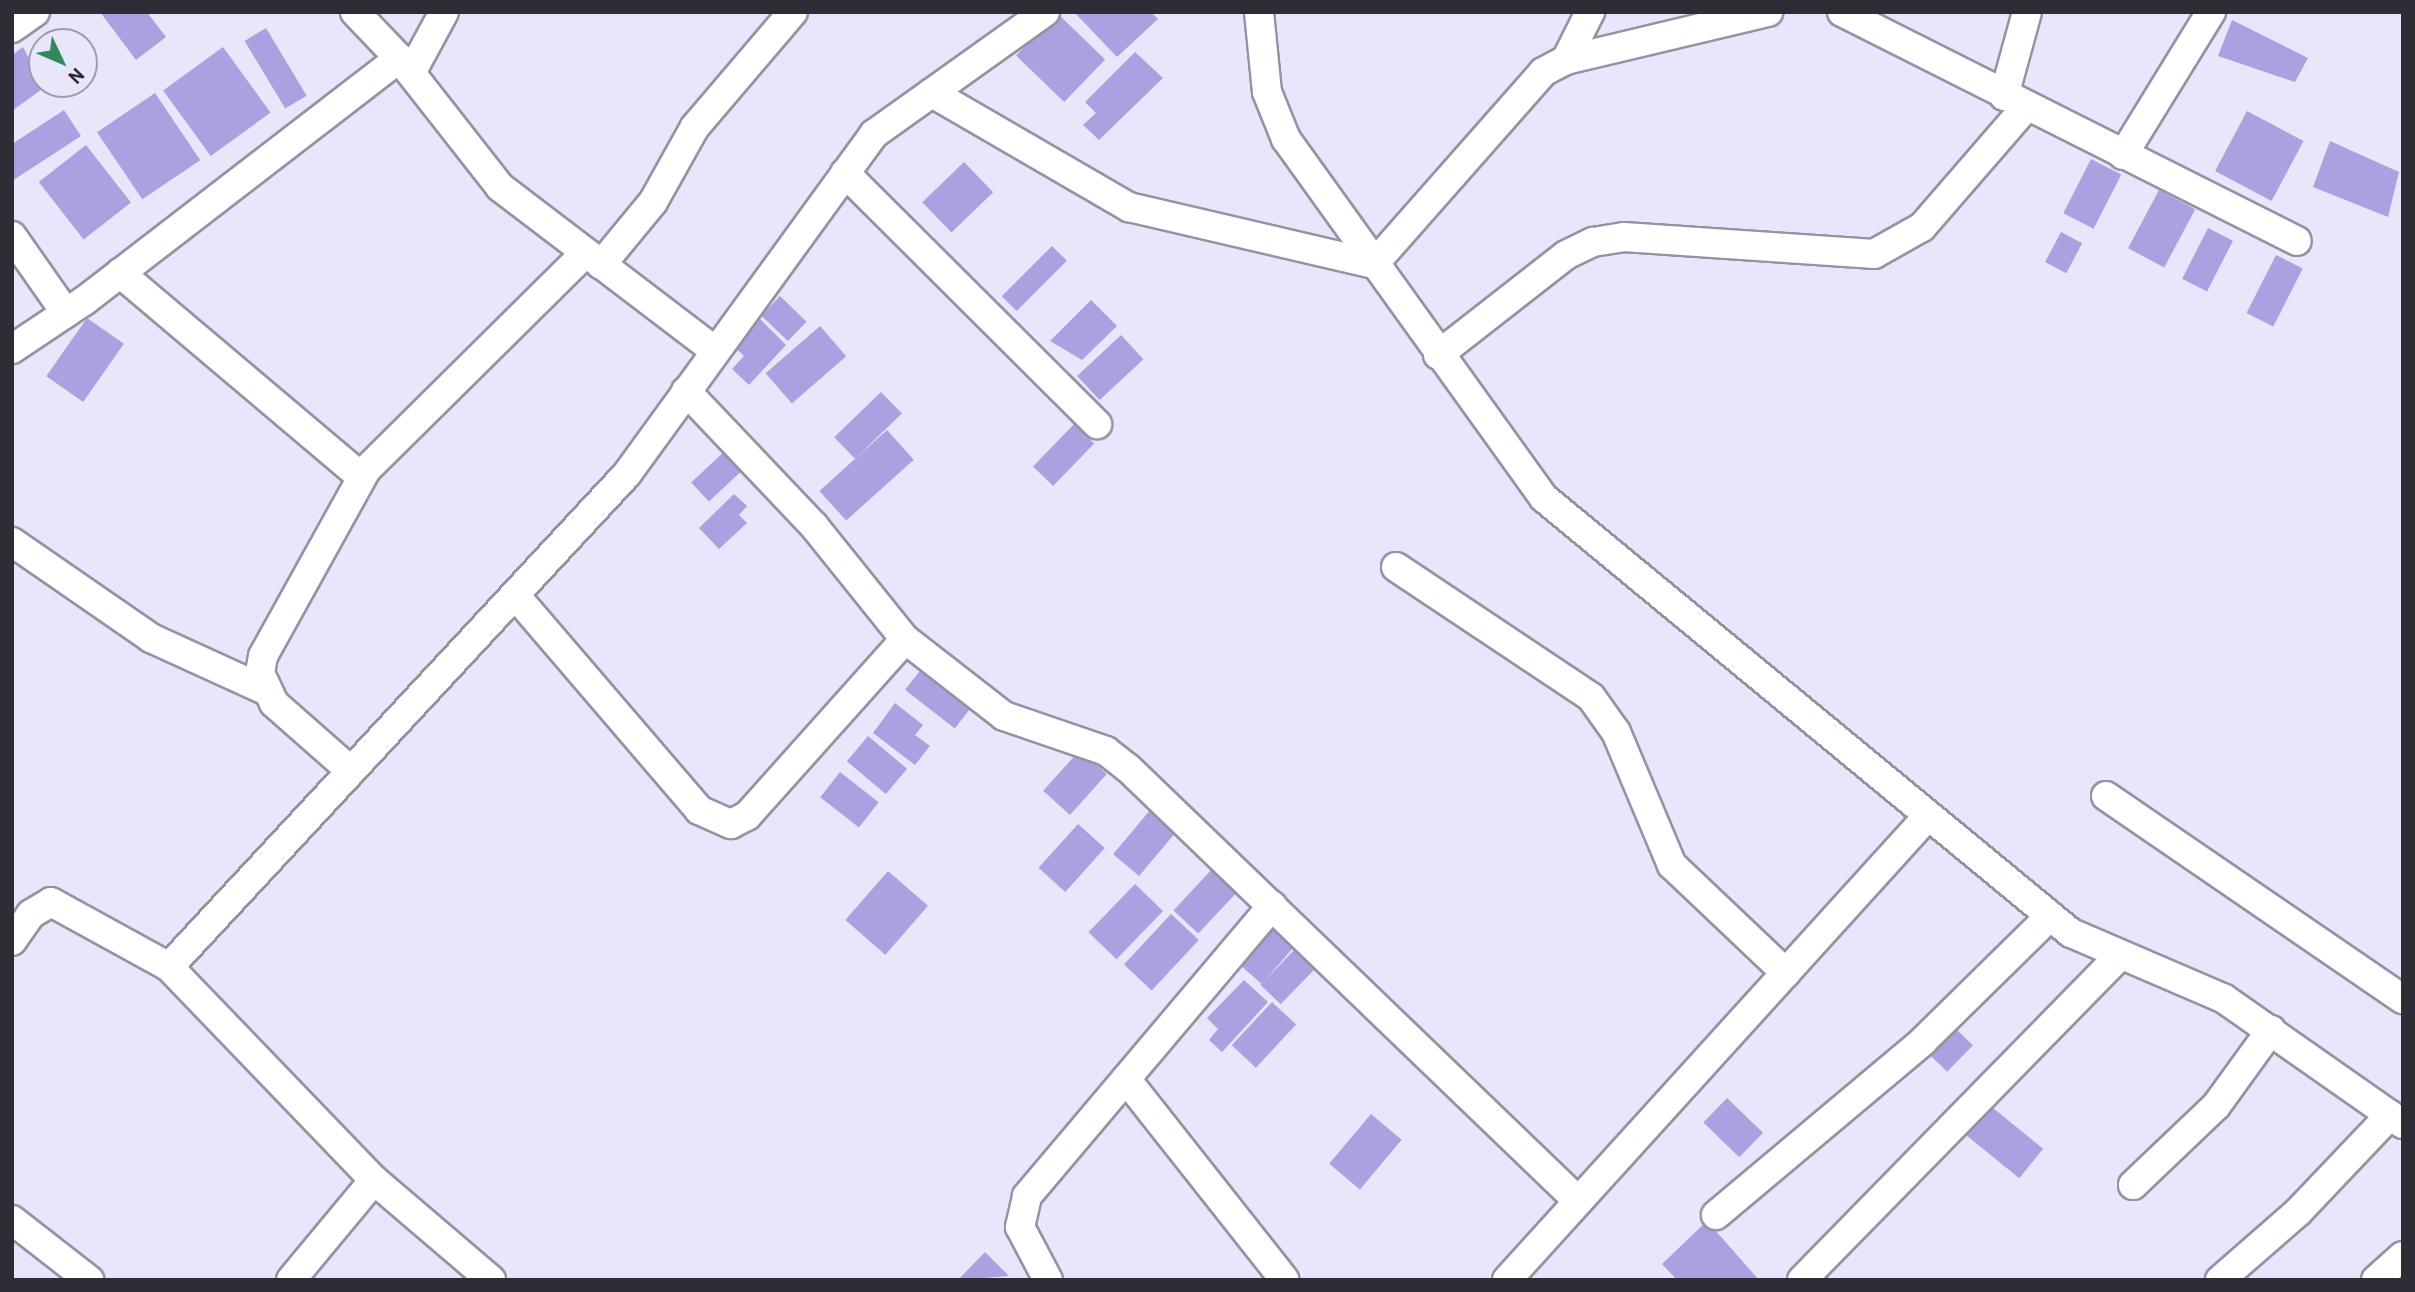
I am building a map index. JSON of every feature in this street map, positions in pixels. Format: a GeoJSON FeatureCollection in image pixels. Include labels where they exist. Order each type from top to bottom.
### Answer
{"type":"FeatureCollection","features":[{"type":"Feature","properties":{"kind":"street"},"geometry":{"type":"LineString","coordinates":[[12,28],[35,12]]}},
{"type":"Feature","properties":{"kind":"street"},"geometry":{"type":"LineString","coordinates":[[355,12],[405,65],[500,187],[715,351]]}},
{"type":"Feature","properties":{"kind":"street"},"geometry":{"type":"LineString","coordinates":[[12,349],[66,313],[405,65],[444,12]]}},
{"type":"Feature","properties":{"kind":"street"},"geometry":{"type":"LineString","coordinates":[[265,690],[263,656],[361,477],[653,202],[695,127],[793,12]]}},
{"type":"Feature","properties":{"kind":"street"},"geometry":{"type":"LineString","coordinates":[[169,967],[627,474],[874,134],[1045,12]]}},
{"type":"Feature","properties":{"kind":"street"},"geometry":{"type":"LineString","coordinates":[[1259,12],[1274,117],[1438,355],[1544,498],[2050,916],[2119,956],[2223,998],[2396,1120],[2298,1212],[2220,1280]]}},
{"type":"Feature","properties":{"kind":"street"},"geometry":{"type":"LineString","coordinates":[[1566,60],[1590,12]]}},
{"type":"Feature","properties":{"kind":"street"},"geometry":{"type":"LineString","coordinates":[[1374,264],[1517,95],[1566,60],[1768,12]]}},
{"type":"Feature","properties":{"kind":"street"},"geometry":{"type":"LineString","coordinates":[[1842,12],[2297,241]]}},
{"type":"Feature","properties":{"kind":"street"},"geometry":{"type":"LineString","coordinates":[[1438,355],[1566,255],[1593,242],[1624,237],[1874,254],[1922,227],[2015,101],[2027,12]]}},
{"type":"Feature","properties":{"kind":"street"},"geometry":{"type":"LineString","coordinates":[[2123,155],[2211,12]]}},
{"type":"Feature","properties":{"kind":"street"},"geometry":{"type":"LineString","coordinates":[[932,93],[1129,207],[1374,264]]}},
{"type":"Feature","properties":{"kind":"street"},"geometry":{"type":"LineString","coordinates":[[845,173],[1097,424]]}},
{"type":"Feature","properties":{"kind":"street"},"geometry":{"type":"LineString","coordinates":[[12,236],[66,313]]}},
{"type":"Feature","properties":{"kind":"street"},"geometry":{"type":"LineString","coordinates":[[120,272],[361,477]]}},
{"type":"Feature","properties":{"kind":"street"},"geometry":{"type":"LineString","coordinates":[[686,391],[814,526],[905,639],[1004,716],[1105,751],[1272,906],[1578,1201]]}},
{"type":"Feature","properties":{"kind":"street"},"geometry":{"type":"LineString","coordinates":[[12,542],[151,638],[265,690],[351,771]]}},
{"type":"Feature","properties":{"kind":"street"},"geometry":{"type":"LineString","coordinates":[[1396,567],[1591,697],[1616,732],[1672,865],[1786,973]]}},
{"type":"Feature","properties":{"kind":"street"},"geometry":{"type":"LineString","coordinates":[[515,594],[699,810],[731,824],[747,816],[905,639]]}},
{"type":"Feature","properties":{"kind":"street"},"geometry":{"type":"LineString","coordinates":[[2106,796],[2403,999]]}},
{"type":"Feature","properties":{"kind":"street"},"geometry":{"type":"LineString","coordinates":[[1507,1280],[1928,816]]}},
{"type":"Feature","properties":{"kind":"street"},"geometry":{"type":"LineString","coordinates":[[12,941],[22,907],[51,902],[65,905],[169,967],[374,1180],[491,1280]]}},
{"type":"Feature","properties":{"kind":"street"},"geometry":{"type":"LineString","coordinates":[[1048,1280],[1020,1227],[1021,1210],[1126,1079],[1272,906]]}},
{"type":"Feature","properties":{"kind":"street"},"geometry":{"type":"LineString","coordinates":[[1716,1215],[1923,1041],[2050,916]]}},
{"type":"Feature","properties":{"kind":"street"},"geometry":{"type":"LineString","coordinates":[[1802,1280],[2119,956]]}},
{"type":"Feature","properties":{"kind":"street"},"geometry":{"type":"LineString","coordinates":[[2133,1185],[2216,1106],[2271,1030]]}},
{"type":"Feature","properties":{"kind":"street"},"geometry":{"type":"LineString","coordinates":[[1126,1079],[1286,1280]]}},
{"type":"Feature","properties":{"kind":"street"},"geometry":{"type":"LineString","coordinates":[[291,1280],[374,1180]]}},
{"type":"Feature","properties":{"kind":"street"},"geometry":{"type":"LineString","coordinates":[[12,1220],[89,1280]]}},
{"type":"Feature","properties":{"kind":"street"},"geometry":{"type":"LineString","coordinates":[[2376,1280],[2403,1256]]}},
{"type":"Feature","properties":{"kind":"building"},"geometry":{"type":"Polygon","coordinates":[[[100,12],[147,12],[166,37],[136,60],[100,12]]]}},
{"type":"Feature","properties":{"kind":"building"},"geometry":{"type":"Polygon","coordinates":[[[1151,12],[1158,19],[1117,57],[1076,14],[1151,12]]]}},
{"type":"Feature","properties":{"kind":"building"},"geometry":{"type":"Polygon","coordinates":[[[1057,13],[1105,60],[1064,102],[1016,55],[1057,13]]]}},
{"type":"Feature","properties":{"kind":"building"},"geometry":{"type":"Polygon","coordinates":[[[2232,20],[2308,58],[2295,82],[2218,56],[2232,20]]]}},
{"type":"Feature","properties":{"kind":"building"},"geometry":{"type":"Polygon","coordinates":[[[266,28],[307,96],[285,109],[245,41],[266,28]]]}},
{"type":"Feature","properties":{"kind":"building"},"geometry":{"type":"Polygon","coordinates":[[[23,47],[28,57],[30,98],[12,111],[12,55],[23,47]]]}},
{"type":"Feature","properties":{"kind":"building"},"geometry":{"type":"Polygon","coordinates":[[[223,47],[271,113],[211,156],[163,90],[223,47]]]}},
{"type":"Feature","properties":{"kind":"building"},"geometry":{"type":"Polygon","coordinates":[[[1135,52],[1163,78],[1099,140],[1083,125],[1096,113],[1085,102],[1135,52]]]}},
{"type":"Feature","properties":{"kind":"building"},"geometry":{"type":"Polygon","coordinates":[[[155,93],[200,160],[142,199],[97,132],[155,93]]]}},
{"type":"Feature","properties":{"kind":"building"},"geometry":{"type":"Polygon","coordinates":[[[64,110],[81,136],[12,181],[12,144],[64,110]]]}},
{"type":"Feature","properties":{"kind":"building"},"geometry":{"type":"Polygon","coordinates":[[[2247,111],[2304,141],[2272,201],[2215,171],[2247,111]]]}},
{"type":"Feature","properties":{"kind":"building"},"geometry":{"type":"Polygon","coordinates":[[[2330,141],[2399,172],[2388,217],[2313,187],[2330,141]]]}},
{"type":"Feature","properties":{"kind":"building"},"geometry":{"type":"Polygon","coordinates":[[[86,145],[131,203],[84,239],[39,182],[86,145]]]}},
{"type":"Feature","properties":{"kind":"building"},"geometry":{"type":"Polygon","coordinates":[[[2091,159],[2121,174],[2094,229],[2063,213],[2091,159]]]}},
{"type":"Feature","properties":{"kind":"building"},"geometry":{"type":"Polygon","coordinates":[[[964,162],[993,192],[951,233],[922,202],[964,162]]]}},
{"type":"Feature","properties":{"kind":"building"},"geometry":{"type":"Polygon","coordinates":[[[2159,190],[2195,209],[2164,268],[2128,248],[2159,190]]]}},
{"type":"Feature","properties":{"kind":"building"},"geometry":{"type":"Polygon","coordinates":[[[2208,228],[2233,241],[2207,291],[2182,279],[2208,228]]]}},
{"type":"Feature","properties":{"kind":"building"},"geometry":{"type":"Polygon","coordinates":[[[2061,232],[2082,243],[2066,273],[2045,262],[2061,232]]]}},
{"type":"Feature","properties":{"kind":"building"},"geometry":{"type":"Polygon","coordinates":[[[1052,246],[1067,261],[1017,311],[1002,296],[1052,246]]]}},
{"type":"Feature","properties":{"kind":"building"},"geometry":{"type":"Polygon","coordinates":[[[2276,255],[2303,269],[2273,327],[2246,313],[2276,255]]]}},
{"type":"Feature","properties":{"kind":"building"},"geometry":{"type":"Polygon","coordinates":[[[780,296],[807,322],[788,341],[761,315],[780,296]]]}},
{"type":"Feature","properties":{"kind":"building"},"geometry":{"type":"Polygon","coordinates":[[[1091,300],[1117,326],[1082,360],[1050,341],[1091,300]]]}},
{"type":"Feature","properties":{"kind":"building"},"geometry":{"type":"Polygon","coordinates":[[[87,318],[124,344],[83,402],[46,376],[87,318]]]}},
{"type":"Feature","properties":{"kind":"building"},"geometry":{"type":"Polygon","coordinates":[[[759,318],[786,345],[749,385],[732,369],[744,356],[733,346],[759,318]]]}},
{"type":"Feature","properties":{"kind":"building"},"geometry":{"type":"Polygon","coordinates":[[[820,326],[846,356],[792,403],[766,373],[820,326]]]}},
{"type":"Feature","properties":{"kind":"building"},"geometry":{"type":"Polygon","coordinates":[[[1121,335],[1144,359],[1100,400],[1077,376],[1121,335]]]}},
{"type":"Feature","properties":{"kind":"building"},"geometry":{"type":"Polygon","coordinates":[[[881,392],[902,414],[855,459],[834,437],[881,392]]]}},
{"type":"Feature","properties":{"kind":"building"},"geometry":{"type":"Polygon","coordinates":[[[1074,424],[1094,443],[1053,486],[1033,466],[1074,424]]]}},
{"type":"Feature","properties":{"kind":"building"},"geometry":{"type":"Polygon","coordinates":[[[887,430],[914,460],[846,521],[819,491],[887,430]]]}},
{"type":"Feature","properties":{"kind":"building"},"geometry":{"type":"Polygon","coordinates":[[[727,449],[745,468],[709,501],[691,482],[727,449]]]}},
{"type":"Feature","properties":{"kind":"building"},"geometry":{"type":"Polygon","coordinates":[[[734,494],[747,506],[739,515],[747,523],[719,549],[699,528],[734,494]]]}},
{"type":"Feature","properties":{"kind":"building"},"geometry":{"type":"Polygon","coordinates":[[[926,663],[976,702],[955,729],[905,690],[926,663]]]}},
{"type":"Feature","properties":{"kind":"building"},"geometry":{"type":"Polygon","coordinates":[[[895,703],[923,725],[915,735],[930,746],[915,765],[873,733],[895,703]]]}},
{"type":"Feature","properties":{"kind":"building"},"geometry":{"type":"Polygon","coordinates":[[[868,736],[907,769],[886,794],[847,761],[868,736]]]}},
{"type":"Feature","properties":{"kind":"building"},"geometry":{"type":"Polygon","coordinates":[[[1080,750],[1107,774],[1070,815],[1043,791],[1080,750]]]}},
{"type":"Feature","properties":{"kind":"building"},"geometry":{"type":"Polygon","coordinates":[[[840,772],[879,802],[859,827],[820,797],[840,772]]]}},
{"type":"Feature","properties":{"kind":"building"},"geometry":{"type":"Polygon","coordinates":[[[1151,809],[1177,831],[1139,876],[1113,854],[1151,809]]]}},
{"type":"Feature","properties":{"kind":"building"},"geometry":{"type":"Polygon","coordinates":[[[1078,824],[1105,848],[1065,892],[1039,868],[1078,824]]]}},
{"type":"Feature","properties":{"kind":"building"},"geometry":{"type":"Polygon","coordinates":[[[1213,868],[1238,891],[1198,934],[1173,910],[1213,868]]]}},
{"type":"Feature","properties":{"kind":"building"},"geometry":{"type":"Polygon","coordinates":[[[888,871],[928,906],[885,955],[845,920],[888,871]]]}},
{"type":"Feature","properties":{"kind":"building"},"geometry":{"type":"Polygon","coordinates":[[[1135,884],[1163,911],[1117,959],[1088,932],[1135,884]]]}},
{"type":"Feature","properties":{"kind":"building"},"geometry":{"type":"Polygon","coordinates":[[[1171,914],[1199,940],[1152,990],[1124,964],[1171,914]]]}},
{"type":"Feature","properties":{"kind":"building"},"geometry":{"type":"Polygon","coordinates":[[[1275,920],[1299,941],[1262,984],[1238,963],[1275,920]]]}},
{"type":"Feature","properties":{"kind":"building"},"geometry":{"type":"Polygon","coordinates":[[[1298,946],[1318,965],[1281,1004],[1260,985],[1298,946]]]}},
{"type":"Feature","properties":{"kind":"building"},"geometry":{"type":"Polygon","coordinates":[[[1244,980],[1268,1002],[1222,1052],[1209,1040],[1218,1029],[1207,1018],[1244,980]]]}},
{"type":"Feature","properties":{"kind":"building"},"geometry":{"type":"Polygon","coordinates":[[[1272,1002],[1296,1025],[1256,1068],[1232,1045],[1272,1002]]]}},
{"type":"Feature","properties":{"kind":"building"},"geometry":{"type":"Polygon","coordinates":[[[1952,1025],[1973,1045],[1947,1072],[1926,1052],[1952,1025]]]}},
{"type":"Feature","properties":{"kind":"building"},"geometry":{"type":"Polygon","coordinates":[[[1727,1098],[1763,1133],[1739,1157],[1703,1122],[1727,1098]]]}},
{"type":"Feature","properties":{"kind":"building"},"geometry":{"type":"Polygon","coordinates":[[[1988,1104],[2043,1149],[2019,1178],[1964,1134],[1988,1104]]]}},
{"type":"Feature","properties":{"kind":"building"},"geometry":{"type":"Polygon","coordinates":[[[1371,1114],[1402,1140],[1360,1190],[1329,1164],[1371,1114]]]}},
{"type":"Feature","properties":{"kind":"building"},"geometry":{"type":"Polygon","coordinates":[[[1707,1221],[1759,1280],[1677,1280],[1662,1264],[1707,1221]]]}},
{"type":"Feature","properties":{"kind":"building"},"geometry":{"type":"Polygon","coordinates":[[[985,1252],[1009,1276],[958,1280],[985,1252]]]}}]}
